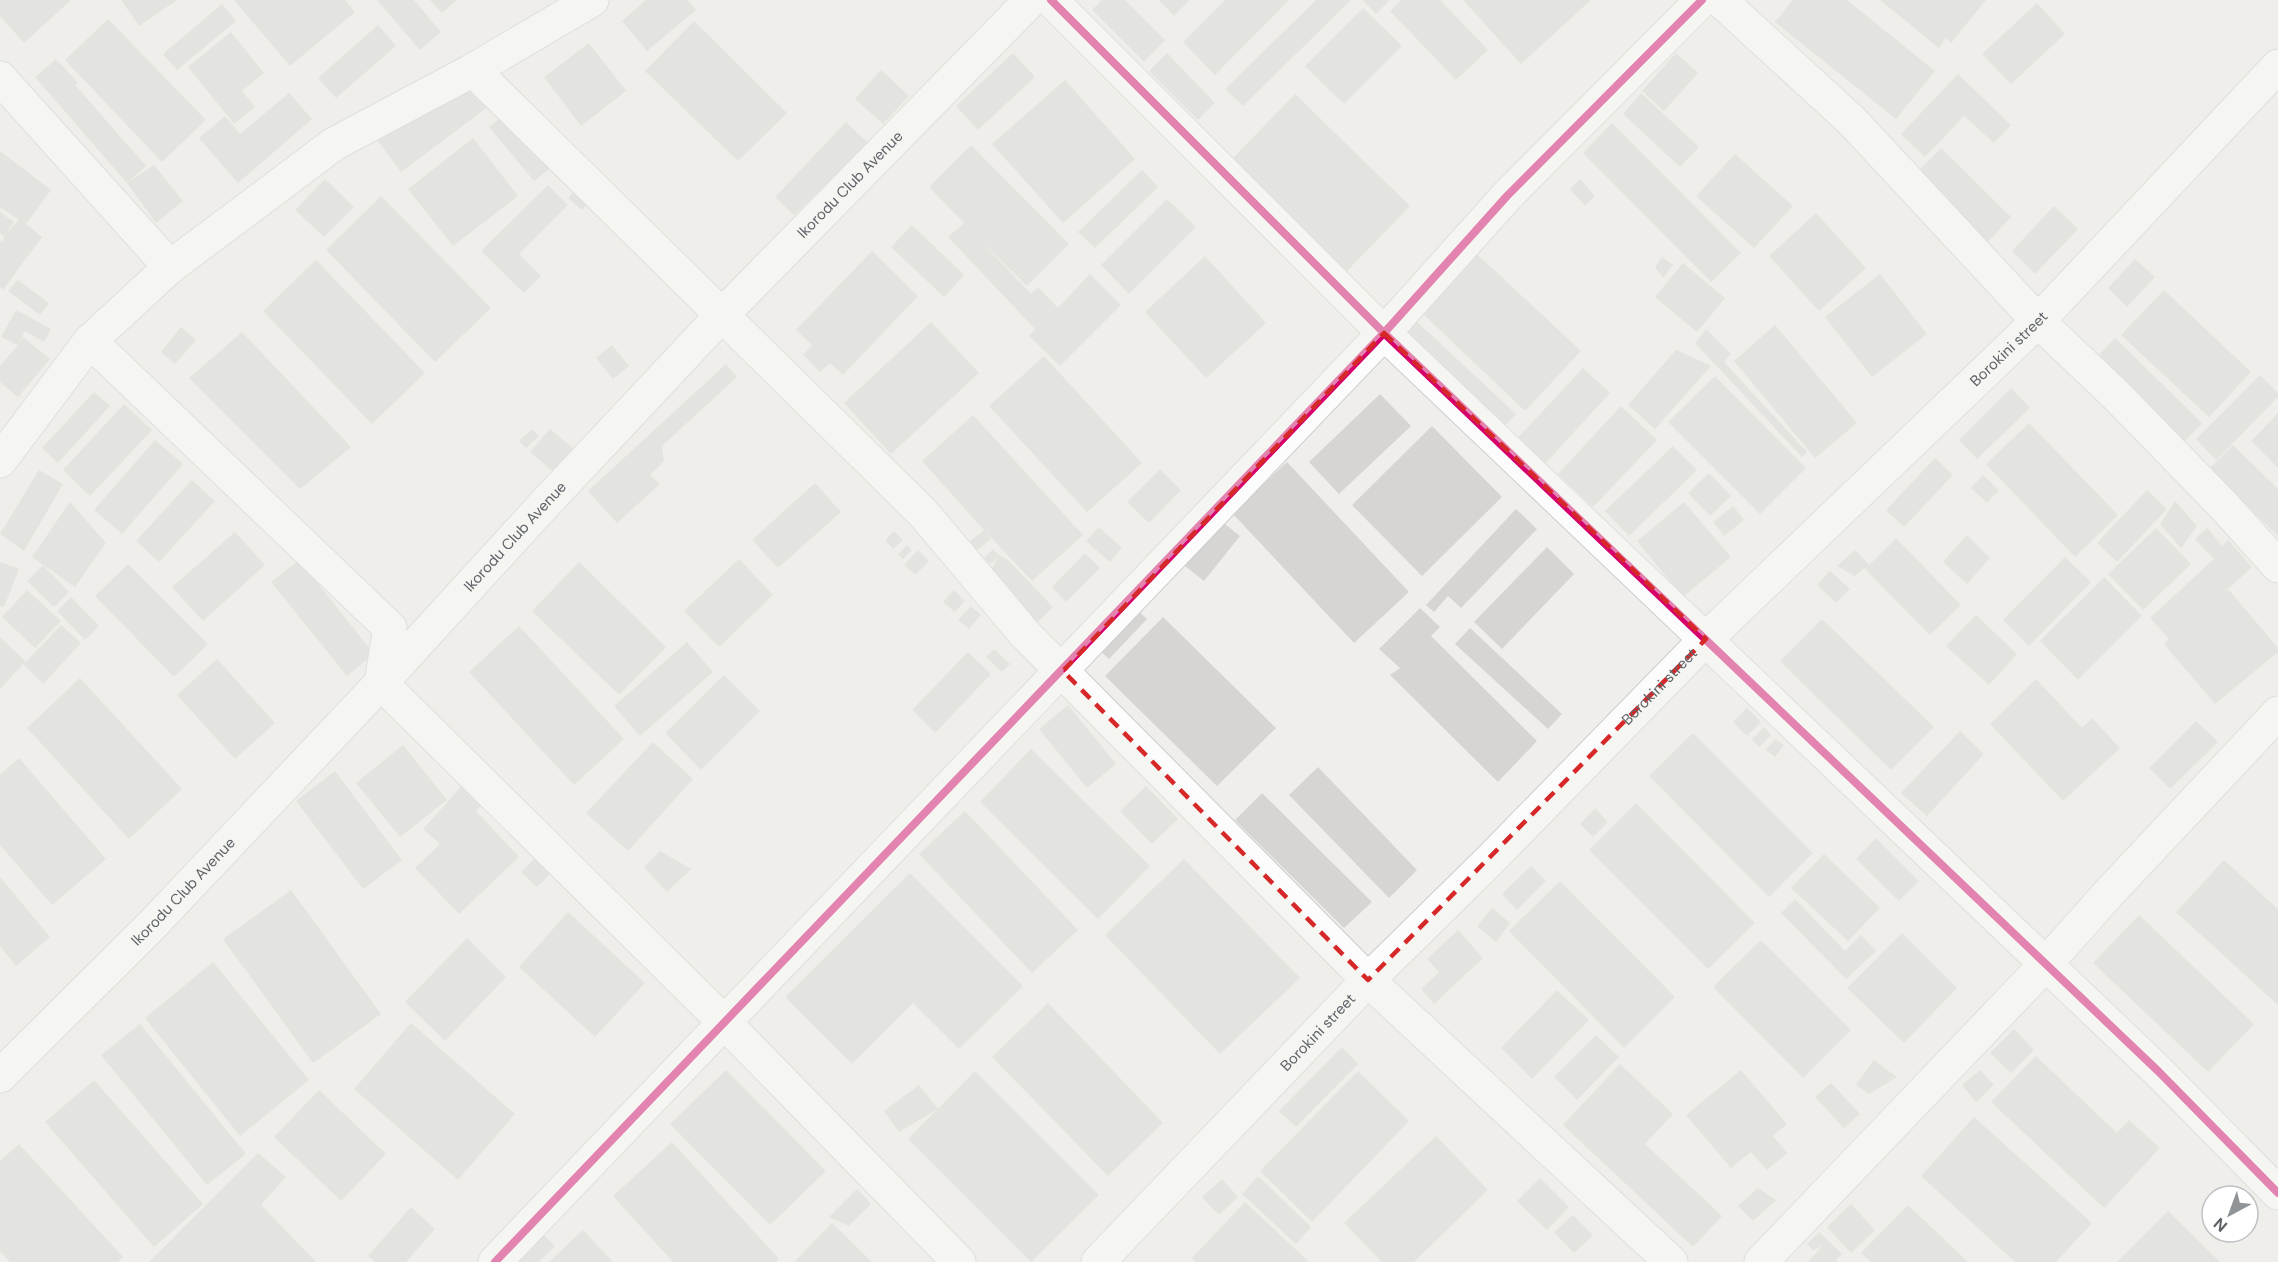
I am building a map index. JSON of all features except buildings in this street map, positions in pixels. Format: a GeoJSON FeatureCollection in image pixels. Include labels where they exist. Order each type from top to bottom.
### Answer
{"type":"FeatureCollection","features":[{"type":"Feature","properties":{"kind":"street"},"geometry":{"type":"LineString","coordinates":[[0,461],[90,341],[170,267],[334,144],[473,70],[592,0]]}},
{"type":"Feature","properties":{"kind":"street","name":"Ikorodu Club Avenue"},"geometry":{"type":"LineString","coordinates":[[0,1076],[152,925],[381,683],[541,507],[722,315],[1031,0]]}},
{"type":"Feature","properties":{"kind":"street"},"geometry":{"type":"LineString","coordinates":[[1051,0],[1384,333],[2158,1071],[2278,1193]]}},
{"type":"Feature","properties":{"kind":"street"},"geometry":{"type":"LineString","coordinates":[[495,1262],[1384,333],[1507,196],[1702,0]]}},
{"type":"Feature","properties":{"kind":"street"},"geometry":{"type":"LineString","coordinates":[[1720,0],[1852,121],[2038,321],[2117,396],[2225,507],[2278,566]]}},
{"type":"Feature","properties":{"kind":"street","name":"Borokini street"},"geometry":{"type":"LineString","coordinates":[[1098,1262],[1368,980],[1491,859],[1706,639],[2038,321],[2278,66]]}},
{"type":"Feature","properties":{"kind":"street"},"geometry":{"type":"LineString","coordinates":[[473,70],[924,514],[1011,619],[1368,980],[1671,1262]]}},
{"type":"Feature","properties":{"kind":"street"},"geometry":{"type":"LineString","coordinates":[[0,78],[170,267]]}},
{"type":"Feature","properties":{"kind":"street"},"geometry":{"type":"LineString","coordinates":[[90,341],[390,628],[381,683],[725,1023],[959,1262]]}},
{"type":"Feature","properties":{"kind":"street"},"geometry":{"type":"LineString","coordinates":[[1761,1262],[2045,965],[2108,894],[2278,713]]}},
{"type":"Feature","properties":{"kind":"highlighted area"},"geometry":{"type":"Polygon","coordinates":[[[1384,333],[1706,639],[1368,980],[1063,671],[1384,333]]]}},
{"type":"Feature","properties":{"kind":"cycle path"},"geometry":{"type":"LineString","coordinates":[[1051,0],[1384,333],[2158,1071],[2278,1193]]}},
{"type":"Feature","properties":{"kind":"cycle path"},"geometry":{"type":"LineString","coordinates":[[495,1262],[1384,333],[1507,196],[1702,0]]}}]}
